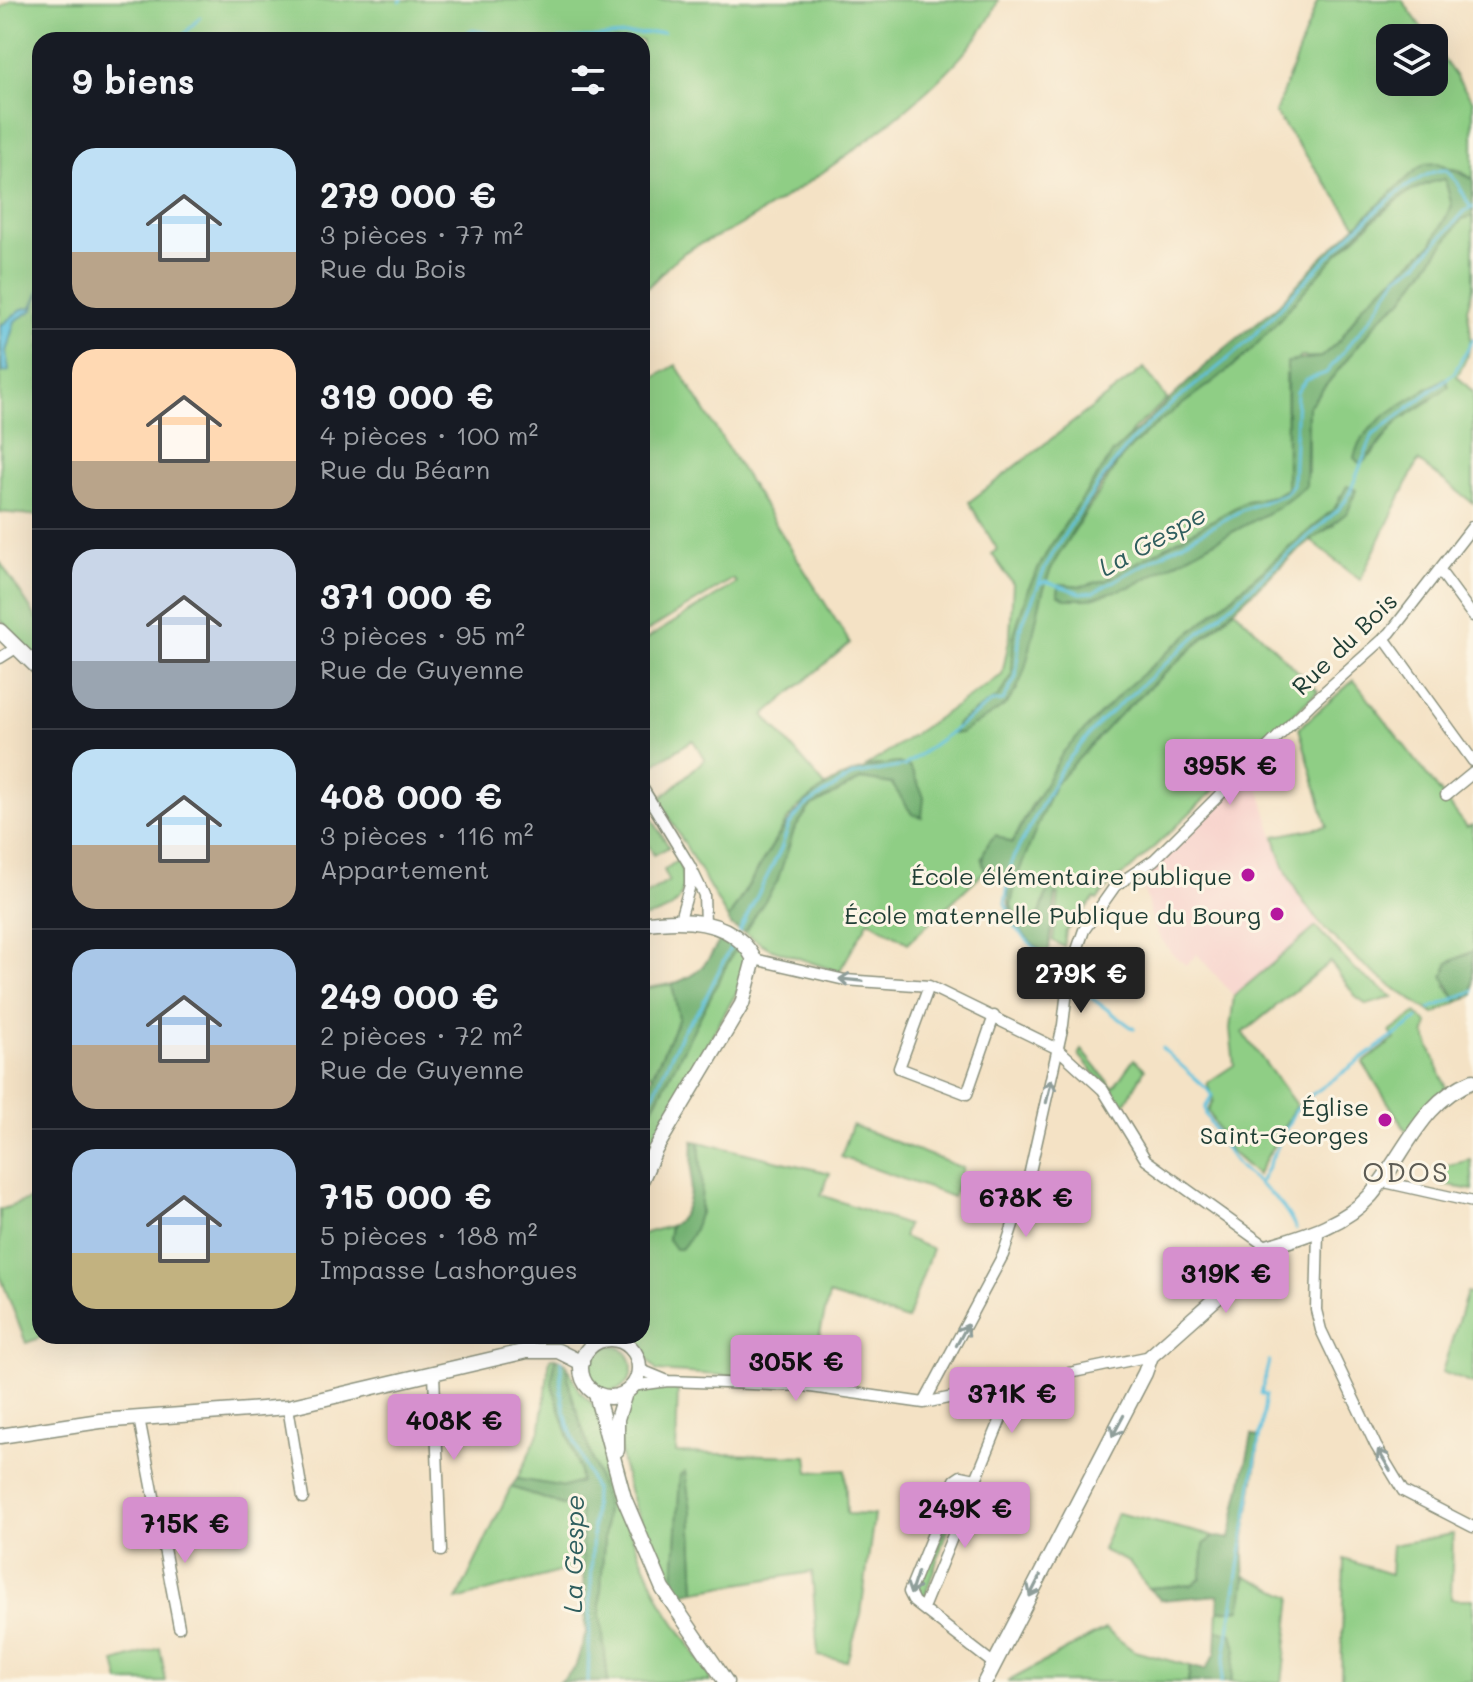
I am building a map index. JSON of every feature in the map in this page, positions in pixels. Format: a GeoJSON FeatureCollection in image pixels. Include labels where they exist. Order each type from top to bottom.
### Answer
{"type":"FeatureCollection","features":[{"type":"Feature","properties":{"kind":"street","name":"Rue du Bois"},"geometry":{"type":"LineString","coordinates":[[924,1403],[1003,1255],[1029,1176],[1058,1049],[1069,973],[1084,930],[1115,886],[1154,860],[1303,712],[1384,638],[1473,526]]}},
{"type":"Feature","properties":{"kind":"street"},"geometry":{"type":"LineString","coordinates":[[1440,571],[1473,616]]}},
{"type":"Feature","properties":{"kind":"street"},"geometry":{"type":"LineString","coordinates":[[0,631],[32,663]]}},
{"type":"Feature","properties":{"kind":"street"},"geometry":{"type":"LineString","coordinates":[[1384,638],[1473,761]]}},
{"type":"Feature","properties":{"kind":"street"},"geometry":{"type":"LineString","coordinates":[[0,658],[16,648]]}},
{"type":"Feature","properties":{"kind":"street"},"geometry":{"type":"LineString","coordinates":[[1446,795],[1473,773]]}},
{"type":"Feature","properties":{"kind":"street"},"geometry":{"type":"LineString","coordinates":[[650,800],[704,895],[705,923]]}},
{"type":"Feature","properties":{"kind":"street"},"geometry":{"type":"LineString","coordinates":[[680,919],[690,885],[690,866]]}},
{"type":"Feature","properties":{"kind":"street"},"geometry":{"type":"LineString","coordinates":[[650,923],[680,919],[705,923],[744,945],[754,959],[845,980],[929,986],[1058,1049],[1103,1090],[1146,1160],[1267,1247]]}},
{"type":"Feature","properties":{"kind":"street"},"geometry":{"type":"LineString","coordinates":[[650,1163],[677,1111],[742,1004],[754,959]]}},
{"type":"Feature","properties":{"kind":"street"},"geometry":{"type":"LineString","coordinates":[[929,986],[899,1068],[967,1094],[994,1016]]}},
{"type":"Feature","properties":{"kind":"street"},"geometry":{"type":"LineString","coordinates":[[985,1682],[1151,1356],[1258,1261],[1267,1247],[1318,1231],[1345,1216],[1370,1195],[1429,1111],[1466,1084]]}},
{"type":"Feature","properties":{"kind":"street"},"geometry":{"type":"LineString","coordinates":[[1380,1181],[1473,1202]]}},
{"type":"Feature","properties":{"kind":"street"},"geometry":{"type":"LineString","coordinates":[[1318,1231],[1316,1310],[1321,1330],[1376,1446],[1403,1491],[1473,1527]]}},
{"type":"Feature","properties":{"kind":"street"},"geometry":{"type":"LineString","coordinates":[[593,1344],[582,1363],[584,1380],[596,1394],[624,1498],[663,1589],[726,1682]]}},
{"type":"Feature","properties":{"kind":"street"},"geometry":{"type":"LineString","coordinates":[[624,1498],[616,1445],[617,1419],[639,1369],[634,1350],[627,1344]]}},
{"type":"Feature","properties":{"kind":"street"},"geometry":{"type":"LineString","coordinates":[[0,1436],[139,1418],[288,1407],[527,1351],[558,1351],[582,1363]]}},
{"type":"Feature","properties":{"kind":"street"},"geometry":{"type":"LineString","coordinates":[[596,1394],[615,1396],[628,1389],[668,1381],[804,1386],[924,1403],[1151,1356]]}},
{"type":"Feature","properties":{"kind":"street"},"geometry":{"type":"LineString","coordinates":[[639,1369],[668,1381]]}},
{"type":"Feature","properties":{"kind":"street"},"geometry":{"type":"LineString","coordinates":[[434,1374],[441,1551]]}},
{"type":"Feature","properties":{"kind":"street"},"geometry":{"type":"LineString","coordinates":[[923,1608],[1005,1409],[1004,1388]]}},
{"type":"Feature","properties":{"kind":"street"},"geometry":{"type":"LineString","coordinates":[[288,1407],[295,1467],[303,1498]]}},
{"type":"Feature","properties":{"kind":"street"},"geometry":{"type":"LineString","coordinates":[[139,1418],[179,1627]]}},
{"type":"Feature","properties":{"kind":"street"},"geometry":{"type":"LineString","coordinates":[[976,1479],[961,1476],[955,1480],[909,1592],[910,1599],[994,1664]]}},
{"type":"Feature","properties":{"kind":"shaded area"},"geometry":{"type":"Polygon","coordinates":[[[1254,770],[1289,879],[1322,922],[1234,996],[1197,954],[1186,965],[1171,953],[1154,928],[1141,877],[1254,770]]]}},
{"type":"Feature","properties":{"kind":"green space"},"geometry":{"type":"Polygon","coordinates":[[[12,0],[998,0],[982,30],[956,62],[884,127],[768,208],[682,254],[650,285],[650,32],[32,32],[32,515],[0,512],[0,8],[12,0]]]}},
{"type":"Feature","properties":{"kind":"green space"},"geometry":{"type":"Polygon","coordinates":[[[1318,0],[1402,0],[1419,24],[1376,24],[1376,96],[1448,96],[1448,66],[1473,101],[1473,179],[1459,170],[1425,164],[1357,225],[1275,113],[1318,0]]]}},
{"type":"Feature","properties":{"kind":"green space"},"geometry":{"type":"Polygon","coordinates":[[[1438,163],[1473,179],[1473,216],[1462,219],[1403,299],[1382,316],[1308,407],[1306,486],[1279,507],[1132,586],[1088,599],[1066,599],[1058,594],[1059,584],[1082,586],[1106,580],[1247,501],[1274,496],[1287,489],[1287,362],[1321,357],[1341,339],[1363,305],[1431,245],[1452,206],[1445,179],[1419,187],[1365,226],[1247,354],[1153,427],[1115,465],[1049,573],[1029,654],[1016,690],[997,711],[961,733],[953,733],[957,723],[998,697],[1012,676],[1013,638],[1028,589],[1049,548],[1112,454],[1218,354],[1275,308],[1325,255],[1417,169],[1425,164],[1438,163]]]}},
{"type":"Feature","properties":{"kind":"green space"},"geometry":{"type":"Polygon","coordinates":[[[1445,179],[1452,206],[1431,245],[1363,305],[1341,339],[1321,357],[1301,357],[1286,374],[1287,489],[1274,496],[1247,501],[1106,580],[1082,586],[1060,584],[1058,594],[1132,586],[1279,507],[1308,472],[1308,407],[1382,316],[1403,299],[1462,218],[1473,216],[1473,287],[1467,309],[1470,343],[1457,376],[1473,392],[1473,503],[1418,461],[1360,580],[1310,540],[1334,525],[1341,495],[1335,508],[1124,690],[1032,804],[1012,844],[981,857],[985,871],[908,943],[869,920],[839,972],[769,948],[744,933],[787,853],[794,830],[810,807],[862,779],[892,784],[912,814],[923,797],[917,785],[881,764],[865,767],[1002,675],[1010,636],[1013,584],[992,554],[997,549],[969,502],[1144,368],[1167,399],[1134,429],[1028,589],[1013,638],[1012,676],[998,697],[957,723],[961,733],[1016,691],[1030,644],[1038,598],[1054,562],[1124,454],[1373,221],[1406,195],[1445,179]],[[1445,379],[1378,422],[1370,457],[1398,421],[1430,401],[1445,379]]]}},
{"type":"Feature","properties":{"kind":"green space"},"geometry":{"type":"Polygon","coordinates":[[[676,365],[850,643],[764,715],[826,787],[797,808],[786,822],[728,919],[659,800],[705,759],[693,740],[653,765],[650,760],[650,637],[737,583],[733,579],[650,629],[650,380],[676,365]]]}},
{"type":"Feature","properties":{"kind":"green space"},"geometry":{"type":"Polygon","coordinates":[[[1445,378],[1449,387],[1398,421],[1361,465],[1354,458],[1359,445],[1378,421],[1445,378]]]}},
{"type":"Feature","properties":{"kind":"green space"},"geometry":{"type":"Polygon","coordinates":[[[1347,486],[1356,490],[1348,512],[1292,556],[1118,716],[1054,785],[1016,879],[1011,906],[1021,920],[1028,922],[1040,914],[1049,887],[1057,888],[1048,958],[1016,925],[1009,906],[1010,881],[992,877],[987,872],[983,858],[989,842],[996,835],[1012,843],[1063,752],[1124,690],[1335,508],[1347,486]]]}},
{"type":"Feature","properties":{"kind":"green space"},"geometry":{"type":"Polygon","coordinates":[[[0,562],[32,611],[32,653],[0,619],[0,562]]]}},
{"type":"Feature","properties":{"kind":"green space"},"geometry":{"type":"Polygon","coordinates":[[[1235,610],[1318,691],[1131,869],[1112,882],[1097,900],[1095,898],[1066,931],[1064,947],[1053,941],[1059,895],[1045,897],[1040,914],[1028,922],[1021,921],[1011,906],[1016,879],[1054,785],[1118,716],[1235,610]]]}},
{"type":"Feature","properties":{"kind":"green space"},"geometry":{"type":"Polygon","coordinates":[[[1354,680],[1467,827],[1473,825],[1473,951],[1448,963],[1446,986],[1458,1002],[1434,1014],[1359,961],[1315,917],[1297,892],[1275,836],[1327,826],[1299,728],[1354,680]]]}},
{"type":"Feature","properties":{"kind":"green space"},"geometry":{"type":"Polygon","coordinates":[[[898,763],[910,767],[924,797],[922,817],[912,814],[892,784],[862,779],[810,807],[794,830],[777,882],[744,933],[730,925],[728,919],[776,839],[812,797],[835,781],[863,769],[898,763]]]}},
{"type":"Feature","properties":{"kind":"green space"},"geometry":{"type":"Polygon","coordinates":[[[650,815],[669,847],[654,855],[650,848],[650,815]]]}},
{"type":"Feature","properties":{"kind":"green space"},"geometry":{"type":"Polygon","coordinates":[[[678,860],[682,873],[682,893],[672,907],[650,916],[650,892],[669,881],[664,870],[678,860]]]}},
{"type":"Feature","properties":{"kind":"green space"},"geometry":{"type":"Polygon","coordinates":[[[1316,927],[1355,970],[1393,997],[1367,1005],[1357,998],[1330,962],[1243,1033],[1296,1105],[1257,1175],[1229,1150],[1208,1111],[1213,1100],[1207,1083],[1234,1065],[1230,1029],[1234,996],[1316,927]]]}},
{"type":"Feature","properties":{"kind":"green space"},"geometry":{"type":"Polygon","coordinates":[[[721,938],[736,947],[650,1114],[650,1081],[679,1018],[672,984],[689,977],[712,954],[721,938]]]}},
{"type":"Feature","properties":{"kind":"green space"},"geometry":{"type":"Polygon","coordinates":[[[736,947],[746,961],[747,974],[650,1145],[650,1111],[736,947]]]}},
{"type":"Feature","properties":{"kind":"green space"},"geometry":{"type":"Polygon","coordinates":[[[1473,951],[1473,995],[1458,1002],[1443,976],[1448,963],[1473,951]]]}},
{"type":"Feature","properties":{"kind":"green space"},"geometry":{"type":"Polygon","coordinates":[[[672,984],[679,1018],[653,1074],[650,1074],[650,988],[672,984]]]}},
{"type":"Feature","properties":{"kind":"green space"},"geometry":{"type":"Polygon","coordinates":[[[1416,1013],[1428,1024],[1425,1034],[1446,1088],[1407,1132],[1363,1063],[1395,1039],[1390,1032],[1416,1013]]]}},
{"type":"Feature","properties":{"kind":"green space"},"geometry":{"type":"Polygon","coordinates":[[[1082,1050],[1113,1088],[1134,1059],[1145,1069],[1123,1107],[1079,1055],[1082,1050]]]}},
{"type":"Feature","properties":{"kind":"green space"},"geometry":{"type":"Polygon","coordinates":[[[852,1125],[963,1168],[953,1197],[841,1157],[852,1125]]]}},
{"type":"Feature","properties":{"kind":"green space"},"geometry":{"type":"Polygon","coordinates":[[[693,1141],[699,1142],[702,1185],[699,1212],[690,1237],[681,1249],[675,1249],[668,1239],[670,1226],[678,1220],[688,1201],[693,1141]]]}},
{"type":"Feature","properties":{"kind":"green space"},"geometry":{"type":"Polygon","coordinates":[[[699,1142],[830,1173],[821,1195],[907,1225],[903,1237],[932,1249],[907,1320],[829,1295],[809,1381],[657,1371],[635,1344],[650,1344],[650,1232],[670,1226],[668,1239],[701,1213],[699,1142]]]}},
{"type":"Feature","properties":{"kind":"green space"},"geometry":{"type":"Polygon","coordinates":[[[1471,1160],[1473,1190],[1443,1185],[1439,1167],[1471,1160]]]}},
{"type":"Feature","properties":{"kind":"green space"},"geometry":{"type":"Polygon","coordinates":[[[32,1199],[32,1341],[26,1343],[0,1275],[0,1210],[32,1199]]]}},
{"type":"Feature","properties":{"kind":"green space"},"geometry":{"type":"Polygon","coordinates":[[[1467,1292],[1473,1294],[1473,1384],[1442,1372],[1467,1292]]]}},
{"type":"Feature","properties":{"kind":"green space"},"geometry":{"type":"Polygon","coordinates":[[[609,1345],[625,1352],[632,1368],[625,1384],[609,1391],[593,1384],[586,1368],[593,1352],[609,1345]]]}},
{"type":"Feature","properties":{"kind":"green space"},"geometry":{"type":"Polygon","coordinates":[[[550,1358],[555,1358],[552,1384],[579,1469],[580,1483],[565,1487],[517,1479],[541,1428],[550,1358]]]}},
{"type":"Feature","properties":{"kind":"green space"},"geometry":{"type":"Polygon","coordinates":[[[555,1358],[566,1363],[570,1389],[606,1504],[600,1607],[608,1682],[560,1682],[575,1668],[586,1633],[580,1511],[511,1487],[517,1479],[565,1487],[580,1482],[579,1469],[552,1384],[555,1358]]]}},
{"type":"Feature","properties":{"kind":"green space"},"geometry":{"type":"Polygon","coordinates":[[[566,1363],[579,1390],[596,1408],[623,1515],[662,1604],[709,1674],[710,1682],[608,1682],[600,1607],[606,1504],[570,1389],[566,1363]]]}},
{"type":"Feature","properties":{"kind":"green space"},"geometry":{"type":"Polygon","coordinates":[[[678,1386],[676,1453],[807,1456],[809,1472],[845,1470],[847,1514],[874,1515],[861,1614],[847,1661],[818,1656],[812,1572],[695,1591],[691,1510],[684,1473],[680,1475],[674,1585],[663,1568],[630,1492],[619,1438],[621,1414],[634,1392],[678,1386]]]}},
{"type":"Feature","properties":{"kind":"green space"},"geometry":{"type":"Polygon","coordinates":[[[1252,1435],[1259,1438],[1245,1533],[1245,1584],[1240,1609],[1218,1611],[1219,1595],[1161,1600],[1148,1588],[1192,1585],[1201,1578],[1204,1545],[1213,1536],[1230,1539],[1252,1435]]]}},
{"type":"Feature","properties":{"kind":"green space"},"geometry":{"type":"Polygon","coordinates":[[[685,1472],[691,1510],[695,1591],[685,1593],[685,1603],[674,1585],[680,1475],[685,1472]]]}},
{"type":"Feature","properties":{"kind":"green space"},"geometry":{"type":"Polygon","coordinates":[[[961,1479],[970,1483],[945,1536],[924,1599],[919,1600],[913,1590],[938,1544],[954,1498],[951,1496],[961,1479]]]}},
{"type":"Feature","properties":{"kind":"green space"},"geometry":{"type":"Polygon","coordinates":[[[511,1487],[580,1511],[584,1565],[457,1600],[511,1487]]]}},
{"type":"Feature","properties":{"kind":"green space"},"geometry":{"type":"Polygon","coordinates":[[[1117,1513],[1213,1536],[1204,1545],[1201,1578],[1192,1585],[1148,1588],[1130,1563],[1102,1550],[1117,1513]]]}},
{"type":"Feature","properties":{"kind":"green space"},"geometry":{"type":"Polygon","coordinates":[[[1453,1534],[1451,1599],[1473,1599],[1473,1682],[1341,1682],[1344,1559],[1390,1574],[1392,1545],[1453,1534]]]}},
{"type":"Feature","properties":{"kind":"green space"},"geometry":{"type":"Polygon","coordinates":[[[1246,1576],[1292,1597],[1282,1682],[1231,1682],[1236,1648],[1232,1634],[1217,1630],[1218,1611],[1240,1609],[1246,1576]]]}},
{"type":"Feature","properties":{"kind":"green space"},"geometry":{"type":"Polygon","coordinates":[[[1105,1629],[1134,1651],[1190,1666],[1188,1682],[1007,1682],[1105,1629]]]}},
{"type":"Feature","properties":{"kind":"green space"},"geometry":{"type":"Polygon","coordinates":[[[1217,1630],[1232,1634],[1236,1649],[1231,1682],[1188,1682],[1190,1666],[1205,1670],[1216,1653],[1217,1630]]]}},
{"type":"Feature","properties":{"kind":"green space"},"geometry":{"type":"Polygon","coordinates":[[[160,1648],[166,1682],[120,1682],[115,1662],[160,1648]]]}},
{"type":"Feature","properties":{"kind":"water"},"geometry":{"type":"Polygon","coordinates":[[[32,307],[32,311],[15,321],[6,352],[9,371],[2,373],[0,326],[22,309],[32,307]]]}},
{"type":"Feature","properties":{"kind":"waterway"},"geometry":{"type":"LineString","coordinates":[[186,32],[200,17]]}},
{"type":"Feature","properties":{"kind":"waterway"},"geometry":{"type":"LineString","coordinates":[[468,32],[482,32]]}},
{"type":"Feature","properties":{"kind":"waterway"},"geometry":{"type":"LineString","coordinates":[[650,33],[663,32]]}},
{"type":"Feature","properties":{"kind":"waterway"},"geometry":{"type":"LineString","coordinates":[[1039,583],[1081,510],[1132,441],[1247,342],[1373,214],[1426,175],[1446,170],[1457,182],[1471,208]]}},
{"type":"Feature","properties":{"kind":"waterway","name":"La Gespe"},"geometry":{"type":"LineString","coordinates":[[739,932],[781,849],[789,825],[804,807],[853,775],[904,766],[992,702],[1003,701],[1016,677],[1020,629],[1039,584],[1045,581],[1081,593],[1094,592],[1242,510],[1285,494],[1293,484],[1297,392],[1306,380],[1326,373],[1370,319],[1397,277],[1418,263],[1465,211],[1473,207]]}},
{"type":"Feature","properties":{"kind":"waterway"},"geometry":{"type":"LineString","coordinates":[[1065,978],[1014,927],[1005,903],[1012,860],[1062,767],[1100,722],[1337,511],[1347,499],[1373,435],[1454,373],[1473,339]]}},
{"type":"Feature","properties":{"kind":"waterway","name":"La Gespe"},"geometry":{"type":"LineString","coordinates":[[650,1102],[683,1030],[701,1007],[733,942]]}},
{"type":"Feature","properties":{"kind":"waterway"},"geometry":{"type":"LineString","coordinates":[[1075,986],[1134,1029]]}},
{"type":"Feature","properties":{"kind":"waterway"},"geometry":{"type":"LineString","coordinates":[[1430,1009],[1473,991]]}},
{"type":"Feature","properties":{"kind":"waterway"},"geometry":{"type":"LineString","coordinates":[[1261,1181],[1294,1112],[1310,1096],[1418,1019]]}},
{"type":"Feature","properties":{"kind":"waterway"},"geometry":{"type":"LineString","coordinates":[[1162,1048],[1207,1089],[1212,1096],[1205,1108],[1206,1115],[1224,1146],[1240,1167],[1281,1204],[1296,1229]]}},
{"type":"Feature","properties":{"kind":"waterway","name":"La Gespe"},"geometry":{"type":"LineString","coordinates":[[562,1348],[563,1344]]}},
{"type":"Feature","properties":{"kind":"waterway","name":"La Gespe"},"geometry":{"type":"LineString","coordinates":[[561,1360],[561,1392],[568,1425],[594,1489],[588,1682]]}},
{"type":"Feature","properties":{"kind":"waterway"},"geometry":{"type":"LineString","coordinates":[[1221,1682],[1266,1395],[1261,1394],[1269,1361]]}},
{"type":"Feature","properties":{"kind":"place","name":"École élémentaire publique"},"geometry":{"type":"Point","coordinates":[1248,875]}},
{"type":"Feature","properties":{"kind":"place","name":"École maternelle Publique du Bourg"},"geometry":{"type":"Point","coordinates":[1277,914]}},
{"type":"Feature","properties":{"kind":"place","name":"Église Saint-Georges"},"geometry":{"type":"Point","coordinates":[1385,1120]}},
{"type":"Feature","properties":{"kind":"district","name":"ODOS"},"geometry":{"type":"Point","coordinates":[1406,1171]}}]}
